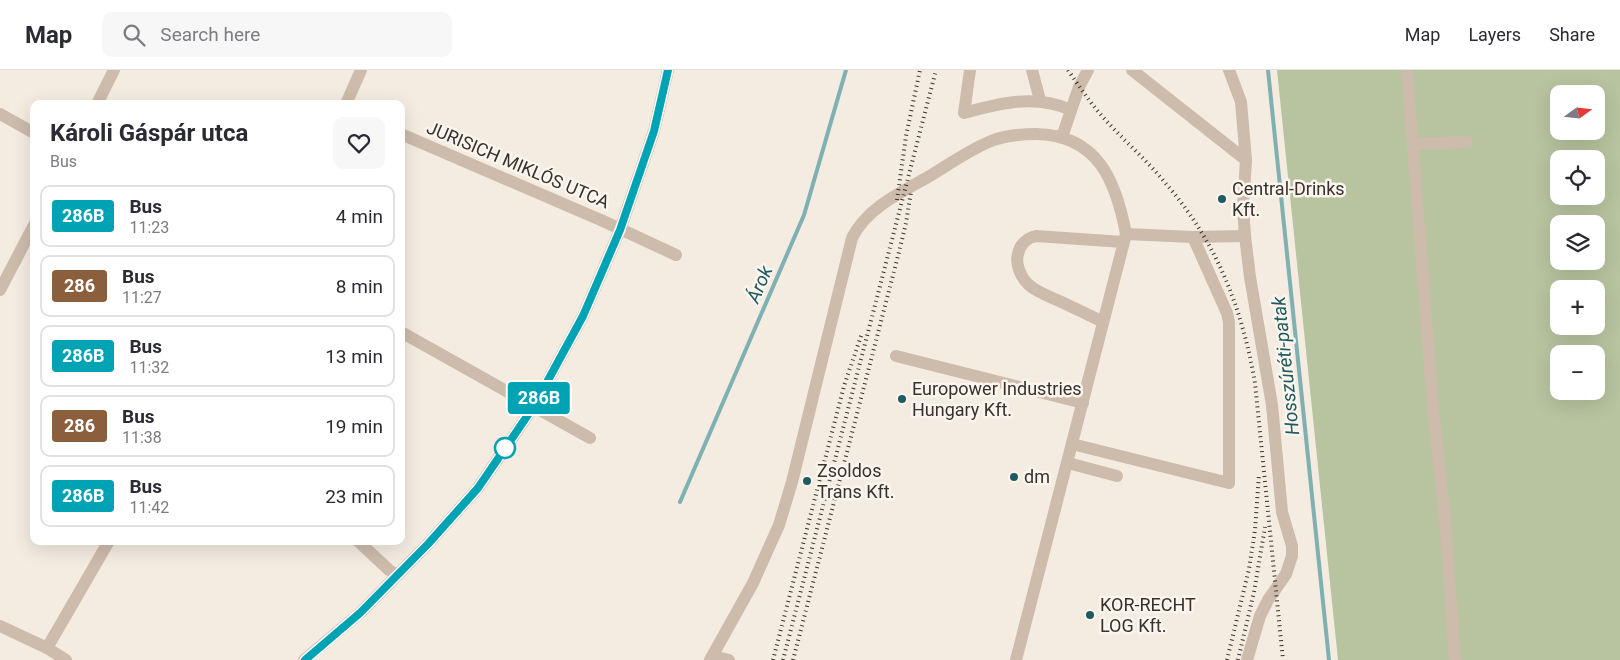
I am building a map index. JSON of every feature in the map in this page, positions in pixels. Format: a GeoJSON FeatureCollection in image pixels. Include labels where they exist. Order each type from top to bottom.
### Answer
{"type":"FeatureCollection","features":[{"type":"Feature","properties":{"kind":"street"},"geometry":{"type":"LineString","coordinates":[[99,100],[114,70]]}},
{"type":"Feature","properties":{"kind":"street"},"geometry":{"type":"LineString","coordinates":[[348,100],[360,70]]}},
{"type":"Feature","properties":{"kind":"street"},"geometry":{"type":"LineString","coordinates":[[304,660],[360,613],[428,544],[478,488],[534,406],[583,316],[620,230],[654,131],[668,70]]}},
{"type":"Feature","properties":{"kind":"street"},"geometry":{"type":"LineString","coordinates":[[970,70],[964,113],[994,104],[1040,100],[1061,105],[1071,110]]}},
{"type":"Feature","properties":{"kind":"street"},"geometry":{"type":"LineString","coordinates":[[1032,70],[1040,100]]}},
{"type":"Feature","properties":{"kind":"street"},"geometry":{"type":"LineString","coordinates":[[1062,137],[1079,87],[1088,70]]}},
{"type":"Feature","properties":{"kind":"street"},"geometry":{"type":"LineString","coordinates":[[1132,70],[1246,160]]}},
{"type":"Feature","properties":{"kind":"street"},"geometry":{"type":"LineString","coordinates":[[1229,70],[1241,102],[1246,160],[1243,207],[1245,236],[1272,405],[1281,505],[1292,546],[1292,556],[1286,574],[1268,600],[1260,616],[1247,660]]}},
{"type":"Feature","properties":{"kind":"street"},"geometry":{"type":"LineString","coordinates":[[1407,70],[1434,408],[1445,518],[1455,660]]}},
{"type":"Feature","properties":{"kind":"street"},"geometry":{"type":"LineString","coordinates":[[0,114],[30,131]]}},
{"type":"Feature","properties":{"kind":"street"},"geometry":{"type":"LineString","coordinates":[[729,660],[712,658],[753,583],[779,525],[792,482],[852,238],[856,230],[865,218],[886,201],[984,144],[1007,137],[1044,134],[1062,137],[1088,151],[1109,177],[1121,207],[1124,238],[1068,463],[1016,660]]}},
{"type":"Feature","properties":{"kind":"street","name":"JURISICH MIKLÓS UTCA"},"geometry":{"type":"LineString","coordinates":[[405,136],[676,254]]}},
{"type":"Feature","properties":{"kind":"street"},"geometry":{"type":"LineString","coordinates":[[1413,144],[1467,142]]}},
{"type":"Feature","properties":{"kind":"street"},"geometry":{"type":"LineString","coordinates":[[0,290],[30,233]]}},
{"type":"Feature","properties":{"kind":"street"},"geometry":{"type":"LineString","coordinates":[[1103,322],[1028,285],[1018,267],[1017,257],[1019,248],[1024,242],[1036,236],[1124,238],[1245,236]]}},
{"type":"Feature","properties":{"kind":"street"},"geometry":{"type":"LineString","coordinates":[[1072,444],[1229,484],[1229,322],[1227,313],[1193,237]]}},
{"type":"Feature","properties":{"kind":"street"},"geometry":{"type":"LineString","coordinates":[[405,334],[590,438]]}},
{"type":"Feature","properties":{"kind":"street"},"geometry":{"type":"LineString","coordinates":[[896,356],[1083,403]]}},
{"type":"Feature","properties":{"kind":"street"},"geometry":{"type":"LineString","coordinates":[[1068,463],[1116,476]]}},
{"type":"Feature","properties":{"kind":"street"},"geometry":{"type":"LineString","coordinates":[[48,648],[107,545]]}},
{"type":"Feature","properties":{"kind":"street"},"geometry":{"type":"LineString","coordinates":[[362,545],[397,575]]}},
{"type":"Feature","properties":{"kind":"street"},"geometry":{"type":"LineString","coordinates":[[0,626],[48,648],[66,660]]}},
{"type":"Feature","properties":{"kind":"green space"},"geometry":{"type":"Polygon","coordinates":[[[1277,70],[1620,70],[1620,660],[1338,660],[1277,70]]]}},
{"type":"Feature","properties":{"kind":"waterway","name":"Árok"},"geometry":{"type":"LineString","coordinates":[[680,502],[804,215],[846,70]]}},
{"type":"Feature","properties":{"kind":"waterway","name":"Hosszúréti-patak"},"geometry":{"type":"LineString","coordinates":[[1268,70],[1329,660]]}},
{"type":"Feature","properties":{"kind":"railway"},"geometry":{"type":"LineString","coordinates":[[897,200],[906,136],[920,70]]}},
{"type":"Feature","properties":{"kind":"railway"},"geometry":{"type":"LineString","coordinates":[[783,660],[936,70]]}},
{"type":"Feature","properties":{"kind":"railway"},"geometry":{"type":"LineString","coordinates":[[1068,70],[1102,116],[1151,167],[1185,207],[1213,253],[1235,303],[1250,355],[1255,383],[1283,660]]}},
{"type":"Feature","properties":{"kind":"railway"},"geometry":{"type":"LineString","coordinates":[[793,660],[899,252],[911,192]]}},
{"type":"Feature","properties":{"kind":"railway"},"geometry":{"type":"LineString","coordinates":[[773,660],[844,386],[862,333]]}},
{"type":"Feature","properties":{"kind":"railway"},"geometry":{"type":"LineString","coordinates":[[1227,660],[1249,569],[1255,530],[1259,475]]}},
{"type":"Feature","properties":{"kind":"railway"},"geometry":{"type":"LineString","coordinates":[[1238,660],[1254,592],[1265,527]]}},
{"type":"Feature","properties":{"kind":"bus line","name":"286B"},"geometry":{"type":"LineString","coordinates":[[305,660],[360,613],[428,544],[478,488],[534,406],[583,316],[620,230],[654,131],[668,70]]}},
{"type":"Feature","properties":{"kind":"place","name":"Central-Drinks Kft."},"geometry":{"type":"Point","coordinates":[1222,199]}},
{"type":"Feature","properties":{"kind":"place","name":"Europower Industries Hungary Kft."},"geometry":{"type":"Point","coordinates":[902,399]}},
{"type":"Feature","properties":{"kind":"place","name":"dm"},"geometry":{"type":"Point","coordinates":[1014,477]}},
{"type":"Feature","properties":{"kind":"place","name":"Zsoldos Trans Kft."},"geometry":{"type":"Point","coordinates":[807,481]}},
{"type":"Feature","properties":{"kind":"place","name":"KOR-RECHT LOG Kft."},"geometry":{"type":"Point","coordinates":[1090,615]}}]}
